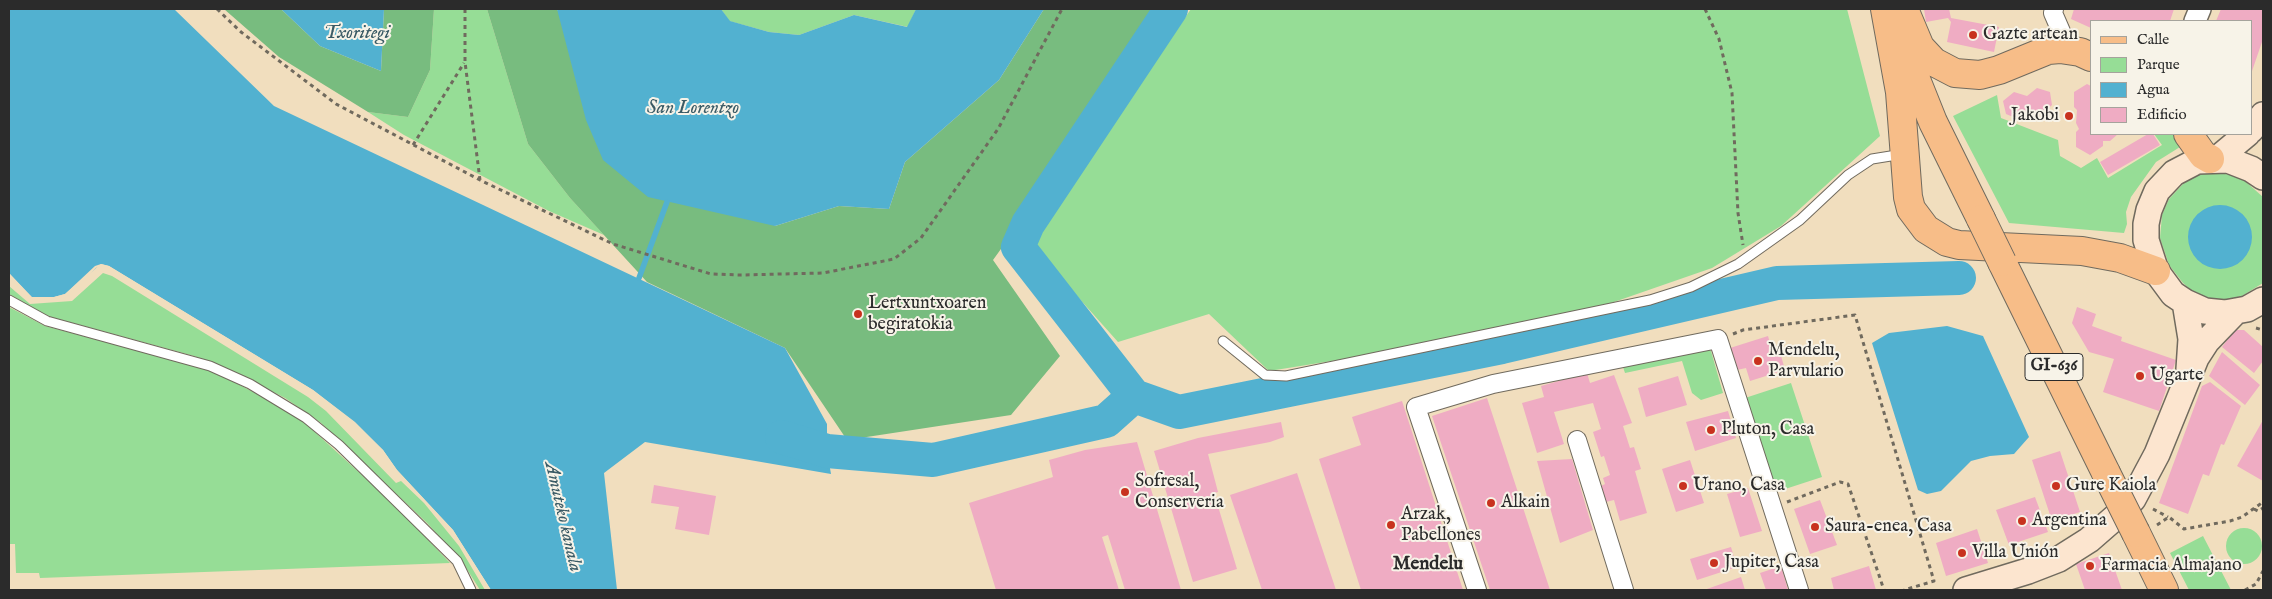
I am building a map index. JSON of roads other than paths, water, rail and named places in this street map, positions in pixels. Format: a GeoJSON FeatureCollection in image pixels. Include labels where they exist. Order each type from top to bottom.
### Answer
{"type":"FeatureCollection","features":[{"type":"Feature","properties":{"kind":"main road"},"geometry":{"type":"LineString","coordinates":[[1886,9],[1900,92],[1906,153],[1906,185],[1912,209],[1926,230],[1947,242],[1959,245],[2082,251],[2120,258],[2156,271]]}},
{"type":"Feature","properties":{"kind":"main road","name":"GI-636"},"geometry":{"type":"LineString","coordinates":[[1886,9],[1933,122],[2106,473],[2145,530],[2164,590]]}},
{"type":"Feature","properties":{"kind":"main road"},"geometry":{"type":"LineString","coordinates":[[1904,9],[1920,47],[1934,62],[1954,73],[1980,75],[1999,70],[2048,50],[2060,49],[2086,55]]}},
{"type":"Feature","properties":{"kind":"main road"},"geometry":{"type":"LineString","coordinates":[[2252,129],[2263,115]]}},
{"type":"Feature","properties":{"kind":"main road"},"geometry":{"type":"LineString","coordinates":[[2189,135],[2203,155],[2213,159]]}},
{"type":"Feature","properties":{"kind":"main road"},"geometry":{"type":"LineString","coordinates":[[2213,159],[2246,135]]}},
{"type":"Feature","properties":{"kind":"main road"},"geometry":{"type":"LineString","coordinates":[[2252,307],[2205,311],[2185,302],[2163,282],[2156,271],[2146,240],[2146,224],[2157,191],[2174,173],[2197,160],[2213,159],[2239,163],[2263,177]]}},
{"type":"Feature","properties":{"kind":"main road"},"geometry":{"type":"LineString","coordinates":[[2185,302],[2191,339],[2188,377]]}},
{"type":"Feature","properties":{"kind":"main road"},"geometry":{"type":"LineString","coordinates":[[1966,590],[2059,559],[2089,540],[2120,513],[2133,498],[2157,454],[2188,377],[2207,341],[2252,307]]}},
{"type":"Feature","properties":{"kind":"street"},"geometry":{"type":"LineString","coordinates":[[2054,9],[2053,13],[2063,36],[2086,55]]}},
{"type":"Feature","properties":{"kind":"street"},"geometry":{"type":"LineString","coordinates":[[1477,590],[1416,407],[1493,384],[1718,339],[1800,590]]}},
{"type":"Feature","properties":{"kind":"street"},"geometry":{"type":"LineString","coordinates":[[1577,440],[1624,590]]}},
{"type":"Feature","properties":{"kind":"lane"},"geometry":{"type":"LineString","coordinates":[[1223,340],[1266,374],[1286,376],[1650,300],[1691,287],[1745,259],[1800,220],[1856,169],[1872,159],[1906,153]]}},
{"type":"Feature","properties":{"kind":"lane"},"geometry":{"type":"LineString","coordinates":[[9,300],[47,321],[210,366],[250,384],[306,418],[339,445],[457,561],[471,590]]}},
{"type":"Feature","properties":{"kind":"water","name":"Amuteko kanala"},"geometry":{"type":"Polygon","coordinates":[[[9,9],[174,9],[274,106],[785,348],[827,424],[827,451],[831,474],[645,442],[604,473],[617,590],[491,590],[453,530],[397,470],[383,450],[355,422],[313,390],[109,266],[101,264],[65,294],[54,297],[32,298],[9,273],[9,9]]]}},
{"type":"Feature","properties":{"kind":"water","name":"Txoritegi"},"geometry":{"type":"Polygon","coordinates":[[[281,9],[384,9],[381,71],[320,46],[281,9]]]}},
{"type":"Feature","properties":{"kind":"water","name":"San Lorentzo"},"geometry":{"type":"Polygon","coordinates":[[[557,9],[721,9],[730,21],[769,32],[799,35],[854,15],[907,27],[916,9],[1044,9],[999,80],[905,162],[889,209],[839,206],[775,226],[648,197],[603,160],[586,120],[557,9]]]}},
{"type":"Feature","properties":{"kind":"water"},"geometry":{"type":"Polygon","coordinates":[[[2220,205],[2238,211],[2246,219],[2252,237],[2246,255],[2238,263],[2220,269],[2202,263],[2194,255],[2188,237],[2194,219],[2202,211],[2220,205]]]}},
{"type":"Feature","properties":{"kind":"water"},"geometry":{"type":"Polygon","coordinates":[[[1947,326],[1983,336],[2029,437],[2014,454],[1990,456],[1971,461],[1941,491],[1927,494],[1918,490],[1872,343],[1889,333],[1947,326]]]}},
{"type":"Feature","properties":{"kind":"waterway"},"geometry":{"type":"LineString","coordinates":[[1134,396],[1018,247],[1028,224],[1171,9]]}},
{"type":"Feature","properties":{"kind":"waterway"},"geometry":{"type":"LineString","coordinates":[[639,278],[667,202]]}},
{"type":"Feature","properties":{"kind":"waterway"},"geometry":{"type":"LineString","coordinates":[[782,437],[827,451],[933,460],[1106,421],[1134,396],[1179,412],[1502,347],[1777,283],[1959,278]]}},
{"type":"Feature","properties":{"kind":"place","name":"Gazte artean"},"geometry":{"type":"Point","coordinates":[1973,35]}},
{"type":"Feature","properties":{"kind":"place","name":"Jakobi"},"geometry":{"type":"Point","coordinates":[2069,116]}},
{"type":"Feature","properties":{"kind":"place","name":"Lertxuntxoaren begiratokia"},"geometry":{"type":"Point","coordinates":[858,314]}},
{"type":"Feature","properties":{"kind":"place","name":"Mendelu, Parvulario"},"geometry":{"type":"Point","coordinates":[1758,361]}},
{"type":"Feature","properties":{"kind":"place","name":"Ugarte"},"geometry":{"type":"Point","coordinates":[2140,376]}},
{"type":"Feature","properties":{"kind":"place","name":"Pluton, Casa"},"geometry":{"type":"Point","coordinates":[1711,430]}},
{"type":"Feature","properties":{"kind":"place","name":"Urano, Casa"},"geometry":{"type":"Point","coordinates":[1683,486]}},
{"type":"Feature","properties":{"kind":"place","name":"Gure Kaiola"},"geometry":{"type":"Point","coordinates":[2056,486]}},
{"type":"Feature","properties":{"kind":"place","name":"Sofresal, Conserveria"},"geometry":{"type":"Point","coordinates":[1125,492]}},
{"type":"Feature","properties":{"kind":"place","name":"Alkain"},"geometry":{"type":"Point","coordinates":[1491,503]}},
{"type":"Feature","properties":{"kind":"place","name":"Argentina"},"geometry":{"type":"Point","coordinates":[2022,521]}},
{"type":"Feature","properties":{"kind":"place","name":"Arzak, Pabellones"},"geometry":{"type":"Point","coordinates":[1391,525]}},
{"type":"Feature","properties":{"kind":"place","name":"Saura-enea, Casa"},"geometry":{"type":"Point","coordinates":[1815,527]}},
{"type":"Feature","properties":{"kind":"place","name":"Villa Unión"},"geometry":{"type":"Point","coordinates":[1962,553]}},
{"type":"Feature","properties":{"kind":"place","name":"Jupiter, Casa"},"geometry":{"type":"Point","coordinates":[1714,563]}},
{"type":"Feature","properties":{"kind":"place","name":"Farmacia Almajano"},"geometry":{"type":"Point","coordinates":[2090,566]}},
{"type":"Feature","properties":{"kind":"district","name":"Mendelu"},"geometry":{"type":"Point","coordinates":[1428,565]}}]}
